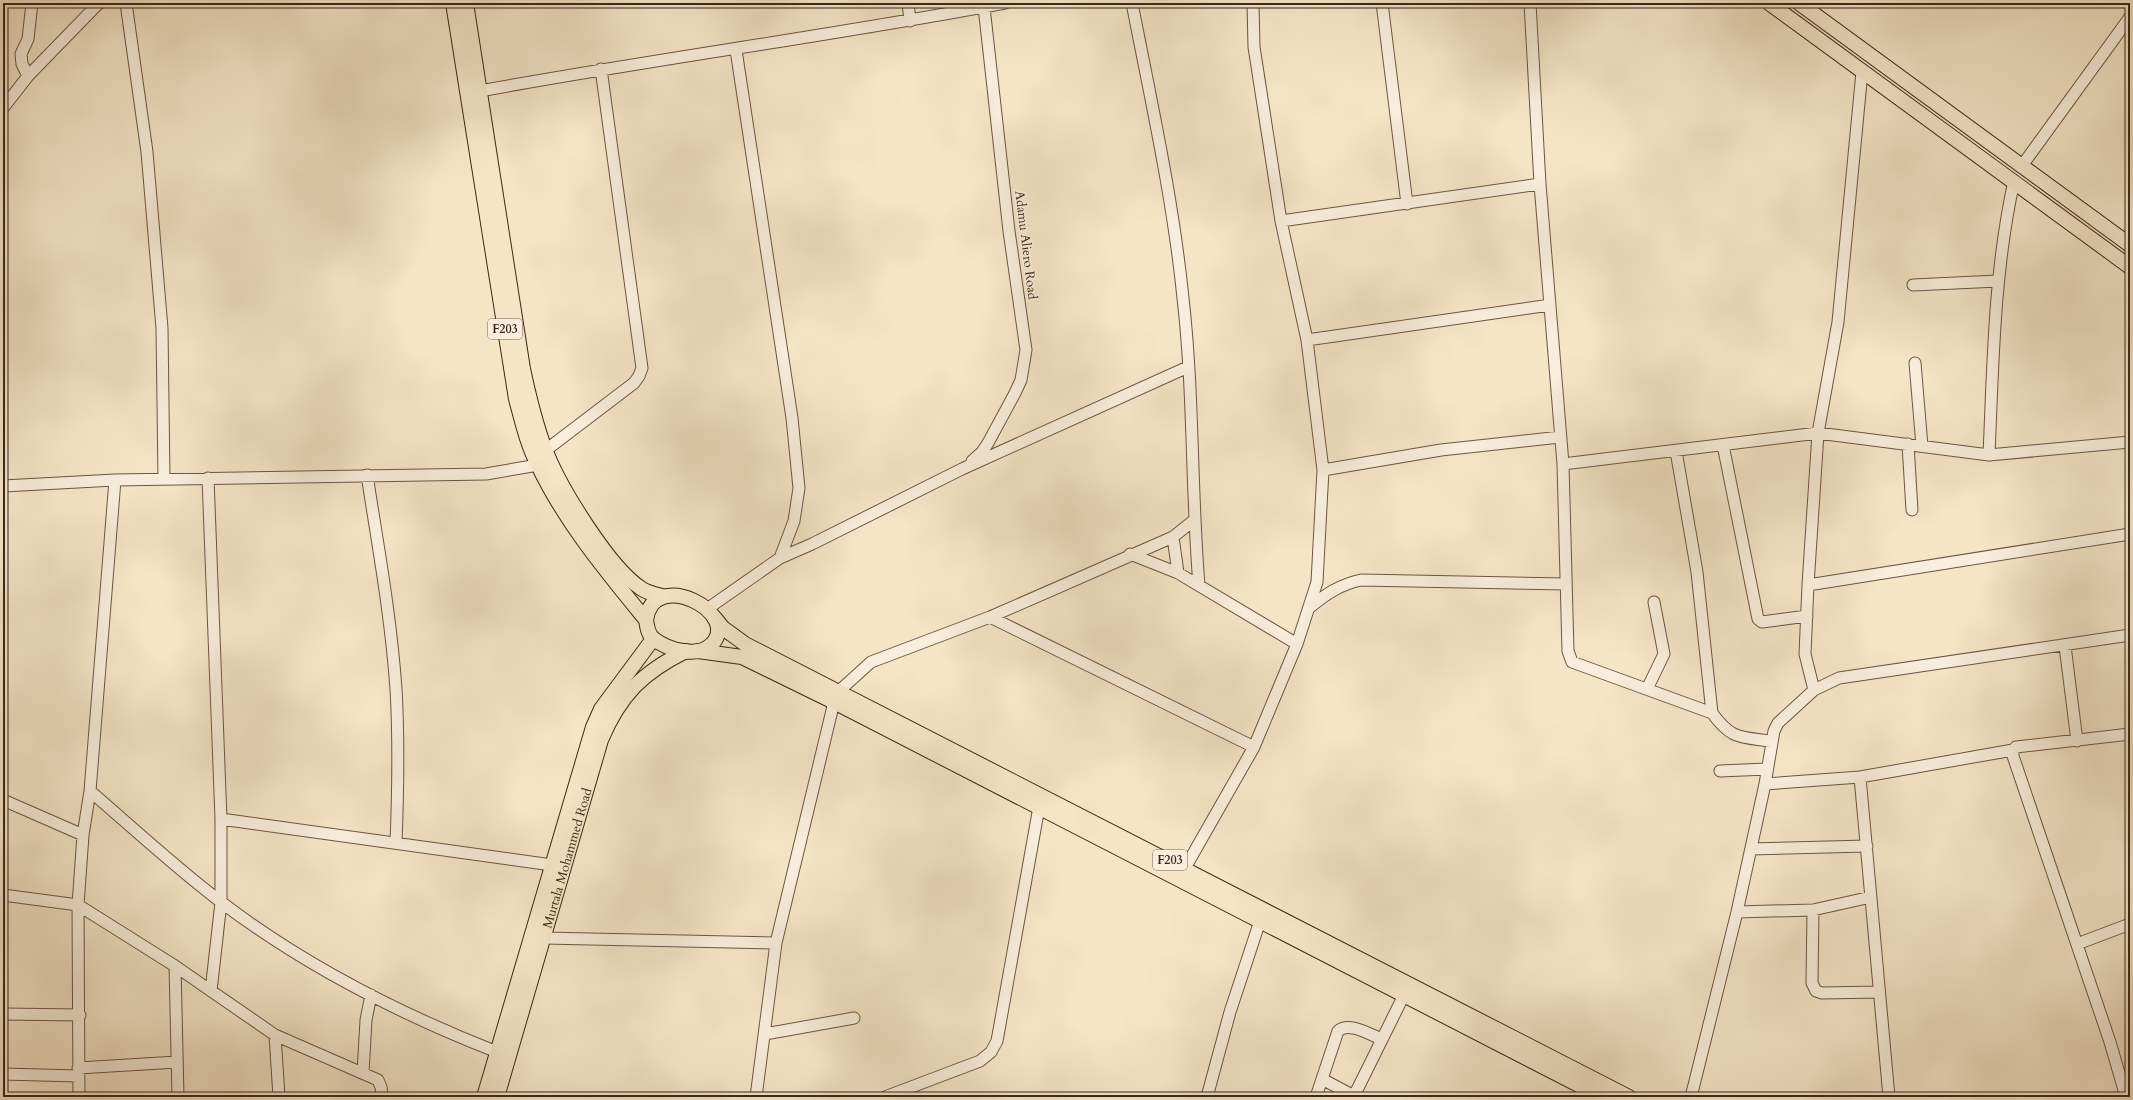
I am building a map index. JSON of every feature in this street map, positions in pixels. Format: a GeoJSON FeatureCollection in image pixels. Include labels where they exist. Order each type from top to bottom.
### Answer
{"type":"FeatureCollection","features":[{"type":"Feature","properties":{"kind":"main road","name":"F203"},"geometry":{"type":"LineString","coordinates":[[453,3],[516,399],[525,433],[538,466],[590,551],[646,620]]}},
{"type":"Feature","properties":{"kind":"main road","name":"F203"},"geometry":{"type":"LineString","coordinates":[[466,3],[523,369],[535,421],[546,450],[565,490],[605,550],[636,584],[647,591],[662,596]]}},
{"type":"Feature","properties":{"kind":"main road"},"geometry":{"type":"LineString","coordinates":[[1769,3],[2130,267]]}},
{"type":"Feature","properties":{"kind":"main road"},"geometry":{"type":"LineString","coordinates":[[1798,3],[2130,245]]}},
{"type":"Feature","properties":{"kind":"main road"},"geometry":{"type":"LineString","coordinates":[[662,596],[675,596],[689,599],[711,613],[718,629],[717,636],[710,646],[692,651],[668,647],[653,639],[649,632],[646,620],[651,604],[662,596]]}},
{"type":"Feature","properties":{"kind":"main road","name":"F203"},"geometry":{"type":"LineString","coordinates":[[711,613],[723,628],[745,644],[836,696],[1039,807],[1602,1097]]}},
{"type":"Feature","properties":{"kind":"main road","name":"Murtala Mohammed Road"},"geometry":{"type":"LineString","coordinates":[[484,1097],[593,727],[601,709],[653,639]]}},
{"type":"Feature","properties":{"kind":"main road","name":"F203"},"geometry":{"type":"LineString","coordinates":[[692,651],[742,657],[836,696],[1185,868],[1629,1097]]}},
{"type":"Feature","properties":{"kind":"main road","name":"Murtala Mohammed Road"},"geometry":{"type":"LineString","coordinates":[[497,1097],[601,740],[618,706],[639,682],[653,669],[692,651]]}},
{"type":"Feature","properties":{"kind":"street"},"geometry":{"type":"LineString","coordinates":[[28,76],[22,64],[21,54],[28,39],[32,3]]}},
{"type":"Feature","properties":{"kind":"street"},"geometry":{"type":"LineString","coordinates":[[3,108],[28,76],[99,3]]}},
{"type":"Feature","properties":{"kind":"street"},"geometry":{"type":"LineString","coordinates":[[126,3],[147,152],[162,328],[164,479]]}},
{"type":"Feature","properties":{"kind":"street"},"geometry":{"type":"LineString","coordinates":[[908,3],[910,21]]}},
{"type":"Feature","properties":{"kind":"street"},"geometry":{"type":"LineString","coordinates":[[480,91],[601,69],[736,50],[910,21],[1005,3]]}},
{"type":"Feature","properties":{"kind":"street"},"geometry":{"type":"LineString","coordinates":[[1132,3],[1176,234],[1184,300],[1188,368],[1193,521],[1199,585]]}},
{"type":"Feature","properties":{"kind":"street"},"geometry":{"type":"LineString","coordinates":[[1185,868],[1254,746],[1297,644],[1317,582],[1323,470],[1307,340],[1281,221],[1254,47],[1254,3]]}},
{"type":"Feature","properties":{"kind":"street"},"geometry":{"type":"LineString","coordinates":[[1382,3],[1407,204]]}},
{"type":"Feature","properties":{"kind":"street"},"geometry":{"type":"LineString","coordinates":[[1530,3],[1540,184],[1563,464],[1568,650],[1572,662],[1712,713]]}},
{"type":"Feature","properties":{"kind":"street","name":"Adamu Aliero Road"},"geometry":{"type":"LineString","coordinates":[[962,469],[982,452],[996,430],[1021,380],[1026,350],[1009,231],[984,7]]}},
{"type":"Feature","properties":{"kind":"street"},"geometry":{"type":"LineString","coordinates":[[2021,167],[2130,17]]}},
{"type":"Feature","properties":{"kind":"street"},"geometry":{"type":"LineString","coordinates":[[736,50],[792,418],[799,488],[794,521],[780,558]]}},
{"type":"Feature","properties":{"kind":"street"},"geometry":{"type":"LineString","coordinates":[[546,450],[634,383],[642,368],[601,69]]}},
{"type":"Feature","properties":{"kind":"street"},"geometry":{"type":"LineString","coordinates":[[1814,690],[1805,654],[1806,616],[1818,433],[1838,322],[1862,72]]}},
{"type":"Feature","properties":{"kind":"street"},"geometry":{"type":"LineString","coordinates":[[1989,455],[1994,322],[2004,225],[2014,181]]}},
{"type":"Feature","properties":{"kind":"street"},"geometry":{"type":"LineString","coordinates":[[1281,221],[1540,184]]}},
{"type":"Feature","properties":{"kind":"street"},"geometry":{"type":"LineString","coordinates":[[1912,285],[1998,281]]}},
{"type":"Feature","properties":{"kind":"street"},"geometry":{"type":"LineString","coordinates":[[1307,340],[1550,305]]}},
{"type":"Feature","properties":{"kind":"street"},"geometry":{"type":"LineString","coordinates":[[1915,363],[1922,446]]}},
{"type":"Feature","properties":{"kind":"street"},"geometry":{"type":"LineString","coordinates":[[711,613],[780,558],[812,544],[962,469],[1188,368]]}},
{"type":"Feature","properties":{"kind":"street"},"geometry":{"type":"LineString","coordinates":[[1563,464],[1818,433],[1989,455],[2130,442]]}},
{"type":"Feature","properties":{"kind":"street"},"geometry":{"type":"LineString","coordinates":[[1323,470],[1441,450],[1560,437]]}},
{"type":"Feature","properties":{"kind":"street"},"geometry":{"type":"LineString","coordinates":[[1908,444],[1912,510]]}},
{"type":"Feature","properties":{"kind":"street"},"geometry":{"type":"LineString","coordinates":[[1723,445],[1758,619],[1762,622],[1806,616]]}},
{"type":"Feature","properties":{"kind":"street"},"geometry":{"type":"LineString","coordinates":[[1676,451],[1697,572],[1712,713],[1720,724],[1734,736],[1771,741]]}},
{"type":"Feature","properties":{"kind":"street"},"geometry":{"type":"LineString","coordinates":[[3,486],[115,480],[486,474],[538,466]]}},
{"type":"Feature","properties":{"kind":"street"},"geometry":{"type":"LineString","coordinates":[[367,475],[391,634],[396,689],[398,772],[396,843]]}},
{"type":"Feature","properties":{"kind":"street"},"geometry":{"type":"LineString","coordinates":[[208,478],[221,819],[221,902],[211,991]]}},
{"type":"Feature","properties":{"kind":"street"},"geometry":{"type":"LineString","coordinates":[[78,1097],[80,1015],[78,905],[83,835],[90,791],[115,480]]}},
{"type":"Feature","properties":{"kind":"street"},"geometry":{"type":"LineString","coordinates":[[756,1097],[776,943],[836,696],[871,662],[990,617],[1130,554],[1173,537],[1193,521]]}},
{"type":"Feature","properties":{"kind":"street"},"geometry":{"type":"LineString","coordinates":[[1808,585],[2130,534]]}},
{"type":"Feature","properties":{"kind":"street"},"geometry":{"type":"LineString","coordinates":[[1173,537],[1178,573]]}},
{"type":"Feature","properties":{"kind":"street"},"geometry":{"type":"LineString","coordinates":[[1130,554],[1178,573],[1297,644]]}},
{"type":"Feature","properties":{"kind":"street"},"geometry":{"type":"LineString","coordinates":[[1309,609],[1328,592],[1345,583],[1361,580],[1566,584]]}},
{"type":"Feature","properties":{"kind":"street"},"geometry":{"type":"LineString","coordinates":[[1647,689],[1664,654],[1654,602]]}},
{"type":"Feature","properties":{"kind":"street"},"geometry":{"type":"LineString","coordinates":[[990,617],[1254,746]]}},
{"type":"Feature","properties":{"kind":"street"},"geometry":{"type":"LineString","coordinates":[[1691,1097],[1737,912],[1765,784],[1771,741],[1778,723],[1814,690],[1839,678],[2065,646],[2130,635]]}},
{"type":"Feature","properties":{"kind":"street"},"geometry":{"type":"LineString","coordinates":[[2065,646],[2077,741]]}},
{"type":"Feature","properties":{"kind":"street"},"geometry":{"type":"LineString","coordinates":[[1765,784],[1860,777],[2013,750],[2016,747],[2130,734]]}},
{"type":"Feature","properties":{"kind":"street"},"geometry":{"type":"LineString","coordinates":[[2013,750],[2013,756],[2077,944],[2126,1097]]}},
{"type":"Feature","properties":{"kind":"street"},"geometry":{"type":"LineString","coordinates":[[1720,771],[1767,769]]}},
{"type":"Feature","properties":{"kind":"street"},"geometry":{"type":"LineString","coordinates":[[1860,777],[1889,1097]]}},
{"type":"Feature","properties":{"kind":"street"},"geometry":{"type":"LineString","coordinates":[[90,791],[221,902],[337,979],[448,1033],[497,1052]]}},
{"type":"Feature","properties":{"kind":"street"},"geometry":{"type":"LineString","coordinates":[[3,800],[83,835]]}},
{"type":"Feature","properties":{"kind":"street"},"geometry":{"type":"LineString","coordinates":[[885,1097],[980,1061],[991,1052],[997,1041],[1039,807]]}},
{"type":"Feature","properties":{"kind":"street"},"geometry":{"type":"LineString","coordinates":[[221,819],[552,866]]}},
{"type":"Feature","properties":{"kind":"street"},"geometry":{"type":"LineString","coordinates":[[1751,849],[1867,846]]}},
{"type":"Feature","properties":{"kind":"street"},"geometry":{"type":"LineString","coordinates":[[3,895],[78,905],[175,966],[275,1035],[378,1080],[381,1087],[382,1097]]}},
{"type":"Feature","properties":{"kind":"street"},"geometry":{"type":"LineString","coordinates":[[1737,912],[1813,910],[1871,897]]}},
{"type":"Feature","properties":{"kind":"street"},"geometry":{"type":"LineString","coordinates":[[1813,910],[1812,983],[1816,991],[1822,993],[1879,992]]}},
{"type":"Feature","properties":{"kind":"street"},"geometry":{"type":"LineString","coordinates":[[1207,1097],[1230,1012],[1260,921]]}},
{"type":"Feature","properties":{"kind":"street"},"geometry":{"type":"LineString","coordinates":[[2077,944],[2130,924]]}},
{"type":"Feature","properties":{"kind":"street"},"geometry":{"type":"LineString","coordinates":[[544,938],[776,943]]}},
{"type":"Feature","properties":{"kind":"street"},"geometry":{"type":"LineString","coordinates":[[175,966],[178,1097]]}},
{"type":"Feature","properties":{"kind":"street"},"geometry":{"type":"LineString","coordinates":[[363,1073],[366,1020],[372,995]]}},
{"type":"Feature","properties":{"kind":"street"},"geometry":{"type":"LineString","coordinates":[[1322,1080],[1355,1096],[1404,995]]}},
{"type":"Feature","properties":{"kind":"street"},"geometry":{"type":"LineString","coordinates":[[3,1014],[80,1015]]}},
{"type":"Feature","properties":{"kind":"street"},"geometry":{"type":"LineString","coordinates":[[765,1034],[854,1018]]}},
{"type":"Feature","properties":{"kind":"street"},"geometry":{"type":"LineString","coordinates":[[1316,1097],[1338,1031],[1348,1026],[1382,1039]]}},
{"type":"Feature","properties":{"kind":"street"},"geometry":{"type":"LineString","coordinates":[[275,1035],[279,1097]]}},
{"type":"Feature","properties":{"kind":"street"},"geometry":{"type":"LineString","coordinates":[[3,1074],[78,1072],[177,1062]]}}]}
